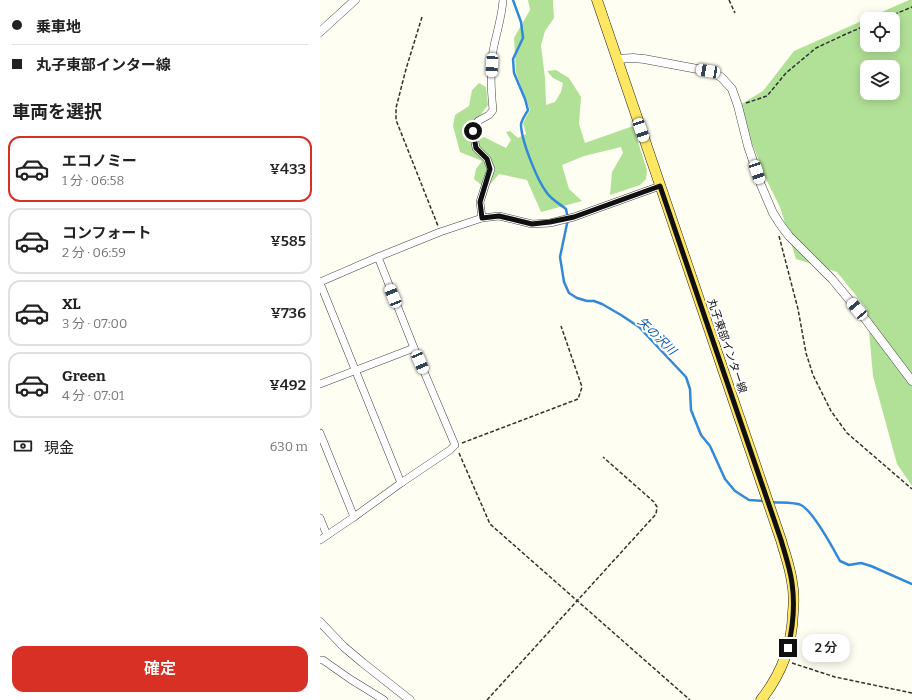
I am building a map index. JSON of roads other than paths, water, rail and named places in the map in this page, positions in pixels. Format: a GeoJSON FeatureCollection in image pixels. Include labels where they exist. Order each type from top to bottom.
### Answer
{"type":"FeatureCollection","features":[{"type":"Feature","properties":{"kind":"main road","name":"丸子東部インター線"},"geometry":{"type":"LineString","coordinates":[[597,0],[781,540],[790,572],[793,594],[793,620],[788,648],[776,679],[761,700]]}},
{"type":"Feature","properties":{"kind":"street"},"geometry":{"type":"LineString","coordinates":[[320,32],[355,0]]}},
{"type":"Feature","properties":{"kind":"street"},"geometry":{"type":"LineString","coordinates":[[482,218],[480,202],[490,169],[487,159],[476,148],[473,131],[478,121],[493,110],[491,78],[492,53],[502,12],[503,0]]}},
{"type":"Feature","properties":{"kind":"street"},"geometry":{"type":"LineString","coordinates":[[617,59],[644,59],[708,71],[721,77],[732,89],[748,146],[761,185],[773,213],[799,247],[832,279],[866,320],[912,381]]}},
{"type":"Feature","properties":{"kind":"street"},"geometry":{"type":"LineString","coordinates":[[401,483],[320,283],[378,257],[440,232],[482,218],[499,216],[532,224],[550,222],[574,217],[660,186]]}},
{"type":"Feature","properties":{"kind":"street"},"geometry":{"type":"LineString","coordinates":[[320,540],[450,450],[455,445],[378,257]]}},
{"type":"Feature","properties":{"kind":"street"},"geometry":{"type":"LineString","coordinates":[[320,384],[414,348]]}},
{"type":"Feature","properties":{"kind":"street"},"geometry":{"type":"LineString","coordinates":[[320,433],[354,517]]}},
{"type":"Feature","properties":{"kind":"street"},"geometry":{"type":"LineString","coordinates":[[320,518],[327,535]]}},
{"type":"Feature","properties":{"kind":"street"},"geometry":{"type":"LineString","coordinates":[[320,622],[358,659],[410,700]]}},
{"type":"Feature","properties":{"kind":"street"},"geometry":{"type":"LineString","coordinates":[[320,660],[323,660],[384,700]]}},
{"type":"Feature","properties":{"kind":"waterway","name":"矢の沢川"},"geometry":{"type":"LineString","coordinates":[[513,0],[521,22],[523,38],[513,59],[514,73],[528,110],[521,124],[522,131],[530,160],[543,187],[551,198],[566,209],[568,219],[560,257],[564,282],[569,293],[577,298],[602,304],[639,327],[686,377],[690,389],[691,410],[701,435],[710,446],[725,479],[735,491],[749,500],[765,501]]}},
{"type":"Feature","properties":{"kind":"waterway","name":"矢の沢川"},"geometry":{"type":"LineString","coordinates":[[770,502],[798,504],[806,509],[822,530],[840,561],[849,565],[861,563],[871,566],[912,584]]}}]}
